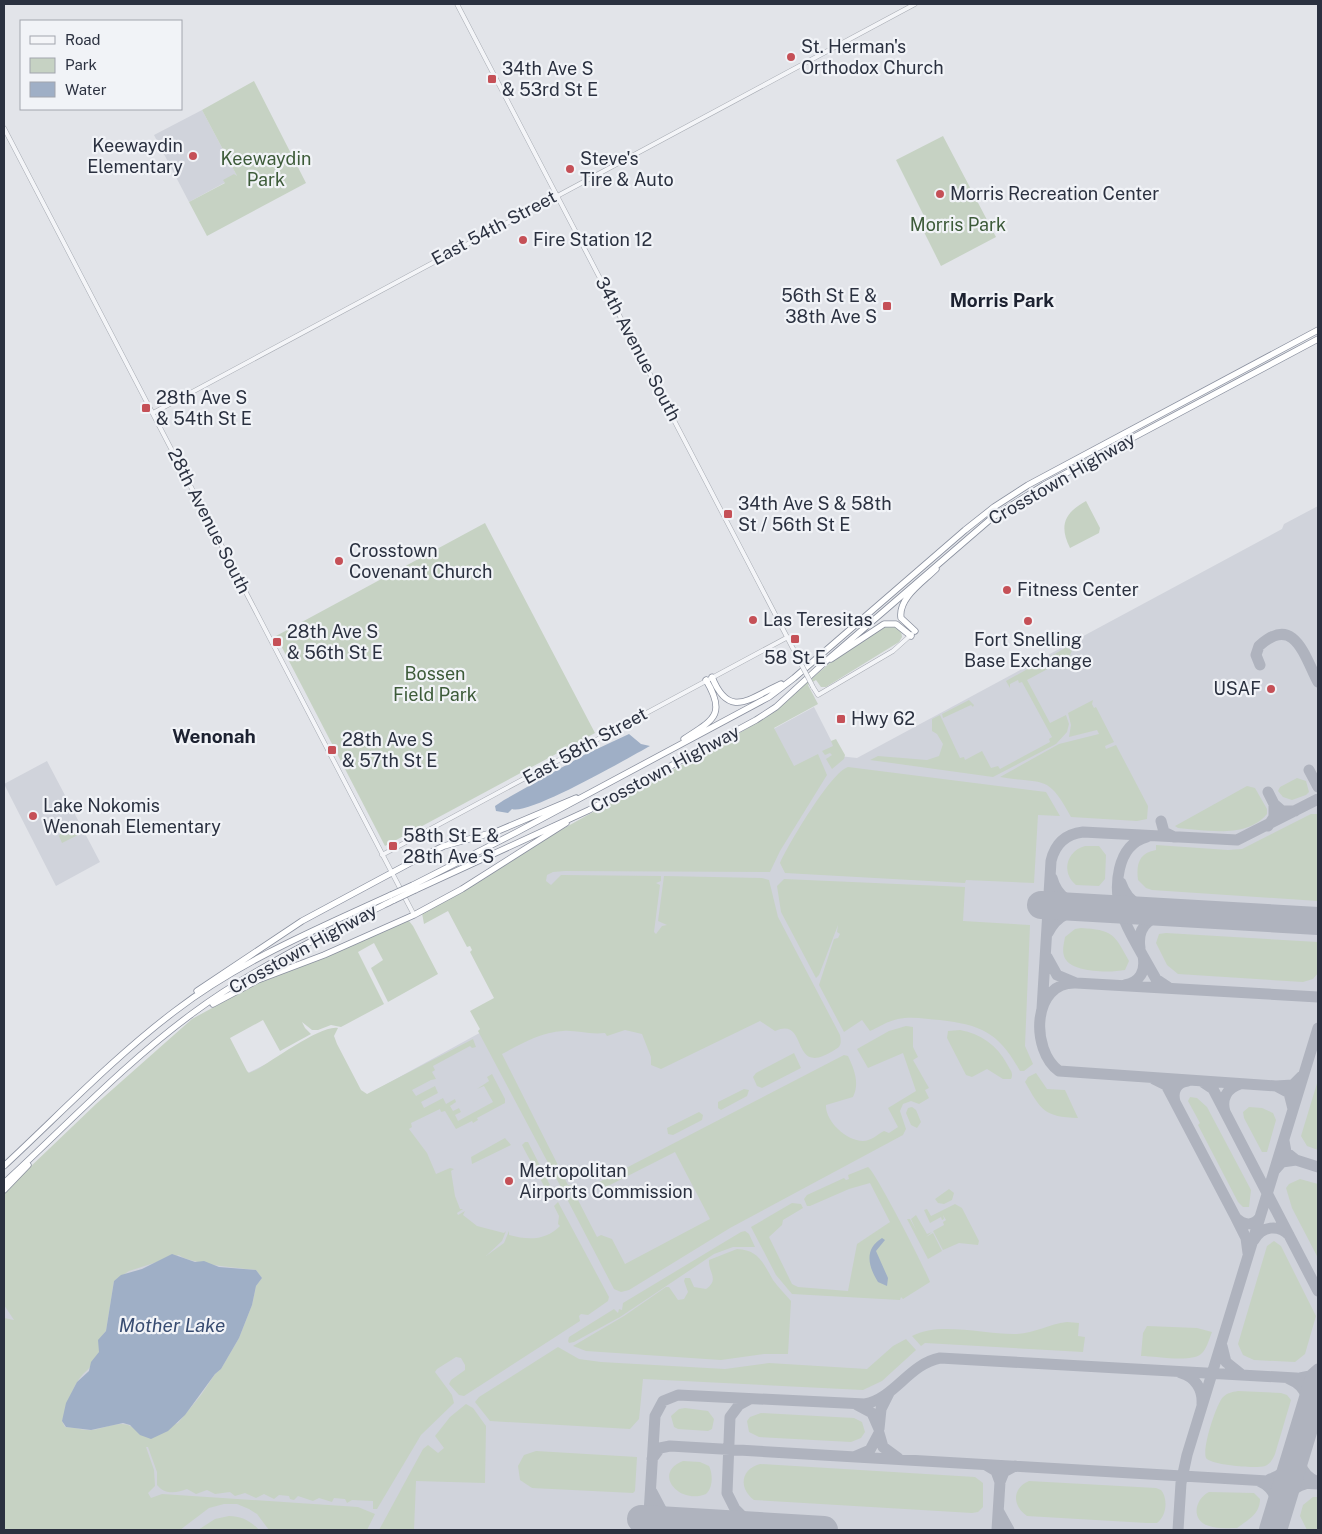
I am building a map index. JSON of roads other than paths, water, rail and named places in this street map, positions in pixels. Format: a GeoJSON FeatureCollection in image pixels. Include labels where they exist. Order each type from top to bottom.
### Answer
{"type":"FeatureCollection","features":[{"type":"Feature","properties":{"kind":"highway","name":"Crosstown Highway"},"geometry":{"type":"LineString","coordinates":[[414,887],[760,702],[794,678],[964,530],[994,507],[1028,485],[1318,330]]}},
{"type":"Feature","properties":{"kind":"highway","name":"Crosstown Highway"},"geometry":{"type":"LineString","coordinates":[[4,1166],[131,1048],[176,1010],[245,965],[414,887],[589,810],[756,720],[776,707],[971,534],[993,517],[1044,485],[1318,340]]}},
{"type":"Feature","properties":{"kind":"highway"},"geometry":{"type":"LineString","coordinates":[[915,631],[901,618],[900,611],[903,603],[971,534]]}},
{"type":"Feature","properties":{"kind":"highway"},"geometry":{"type":"LineString","coordinates":[[825,662],[884,624],[896,624],[911,636]]}},
{"type":"Feature","properties":{"kind":"highway"},"geometry":{"type":"LineString","coordinates":[[712,677],[723,698],[740,703],[794,678]]}},
{"type":"Feature","properties":{"kind":"highway"},"geometry":{"type":"LineString","coordinates":[[648,762],[708,724],[716,713],[717,702],[706,680]]}},
{"type":"Feature","properties":{"kind":"highway"},"geometry":{"type":"LineString","coordinates":[[176,1010],[207,983],[302,921],[391,872],[444,846],[498,831],[573,798],[588,795]]}},
{"type":"Feature","properties":{"kind":"highway"},"geometry":{"type":"LineString","coordinates":[[193,1013],[258,980],[324,954],[414,914],[462,889],[589,810]]}},
{"type":"Feature","properties":{"kind":"highway","name":"Crosstown Highway"},"geometry":{"type":"LineString","coordinates":[[4,1183],[158,1040],[193,1013],[259,971],[392,897]]}},
{"type":"Feature","properties":{"kind":"highway"},"geometry":{"type":"LineString","coordinates":[[4,1190],[49,1141]]}},
{"type":"Feature","properties":{"kind":"street","name":"34th Avenue South"},"geometry":{"type":"LineString","coordinates":[[457,4],[818,696],[893,651],[911,636]]}},
{"type":"Feature","properties":{"kind":"street","name":"East 54th Street"},"geometry":{"type":"LineString","coordinates":[[153,413],[557,194],[915,4]]}},
{"type":"Feature","properties":{"kind":"street","name":"28th Avenue South"},"geometry":{"type":"LineString","coordinates":[[4,128],[414,914]]}},
{"type":"Feature","properties":{"kind":"street"},"geometry":{"type":"LineString","coordinates":[[911,636],[915,631]]}},
{"type":"Feature","properties":{"kind":"street","name":"East 58th Street"},"geometry":{"type":"LineString","coordinates":[[382,855],[788,637]]}},
{"type":"Feature","properties":{"kind":"water"},"geometry":{"type":"Polygon","coordinates":[[[629,734],[641,744],[650,746],[602,773],[538,804],[522,809],[512,809],[508,813],[496,811],[495,806],[504,800],[584,755],[629,734]]]}},
{"type":"Feature","properties":{"kind":"water"},"geometry":{"type":"Polygon","coordinates":[[[882,1238],[885,1240],[876,1251],[888,1278],[887,1286],[878,1282],[870,1264],[872,1247],[882,1238]]]}},
{"type":"Feature","properties":{"kind":"water","name":"Mother Lake"},"geometry":{"type":"Polygon","coordinates":[[[172,1254],[195,1262],[204,1261],[219,1267],[256,1270],[262,1278],[256,1286],[252,1305],[239,1338],[221,1369],[215,1374],[185,1415],[168,1431],[151,1439],[140,1435],[130,1425],[123,1423],[91,1430],[66,1427],[62,1421],[66,1403],[77,1382],[89,1371],[91,1362],[99,1352],[98,1340],[106,1331],[114,1281],[121,1275],[142,1269],[172,1254]]]}},
{"type":"Feature","properties":{"kind":"place","name":"St. Herman's Orthodox Church"},"geometry":{"type":"Point","coordinates":[791,57]}},
{"type":"Feature","properties":{"kind":"place","name":"34th Ave S & 53rd St E"},"geometry":{"type":"Point","coordinates":[492,79]}},
{"type":"Feature","properties":{"kind":"place","name":"Keewaydin Elementary"},"geometry":{"type":"Point","coordinates":[193,156]}},
{"type":"Feature","properties":{"kind":"place","name":"Steve's Tire & Auto"},"geometry":{"type":"Point","coordinates":[570,169]}},
{"type":"Feature","properties":{"kind":"place","name":"Morris Recreation Center"},"geometry":{"type":"Point","coordinates":[940,194]}},
{"type":"Feature","properties":{"kind":"place","name":"Fire Station 12"},"geometry":{"type":"Point","coordinates":[523,240]}},
{"type":"Feature","properties":{"kind":"place","name":"56th St E & 38th Ave S"},"geometry":{"type":"Point","coordinates":[887,306]}},
{"type":"Feature","properties":{"kind":"place","name":"28th Ave S & 54th St E"},"geometry":{"type":"Point","coordinates":[146,408]}},
{"type":"Feature","properties":{"kind":"place","name":"34th Ave S & 58th St / 56th St E"},"geometry":{"type":"Point","coordinates":[728,514]}},
{"type":"Feature","properties":{"kind":"place","name":"Crosstown Covenant Church"},"geometry":{"type":"Point","coordinates":[339,561]}},
{"type":"Feature","properties":{"kind":"place","name":"Fitness Center"},"geometry":{"type":"Point","coordinates":[1007,590]}},
{"type":"Feature","properties":{"kind":"place","name":"Las Teresitas"},"geometry":{"type":"Point","coordinates":[753,620]}},
{"type":"Feature","properties":{"kind":"place","name":"Fort Snelling Base Exchange"},"geometry":{"type":"Point","coordinates":[1028,621]}},
{"type":"Feature","properties":{"kind":"place","name":"58 St E"},"geometry":{"type":"Point","coordinates":[795,639]}},
{"type":"Feature","properties":{"kind":"place","name":"28th Ave S & 56th St E"},"geometry":{"type":"Point","coordinates":[277,642]}},
{"type":"Feature","properties":{"kind":"place","name":"USAF"},"geometry":{"type":"Point","coordinates":[1271,689]}},
{"type":"Feature","properties":{"kind":"place","name":"Hwy 62"},"geometry":{"type":"Point","coordinates":[841,719]}},
{"type":"Feature","properties":{"kind":"place","name":"28th Ave S & 57th St E"},"geometry":{"type":"Point","coordinates":[332,750]}},
{"type":"Feature","properties":{"kind":"place","name":"Lake Nokomis Wenonah Elementary"},"geometry":{"type":"Point","coordinates":[33,816]}},
{"type":"Feature","properties":{"kind":"place","name":"58th St E & 28th Ave S"},"geometry":{"type":"Point","coordinates":[393,846]}},
{"type":"Feature","properties":{"kind":"place","name":"Metropolitan Airports Commission"},"geometry":{"type":"Point","coordinates":[509,1181]}},
{"type":"Feature","properties":{"kind":"district","name":"Morris Park"},"geometry":{"type":"Point","coordinates":[1002,300]}},
{"type":"Feature","properties":{"kind":"district","name":"Wenonah"},"geometry":{"type":"Point","coordinates":[214,736]}},
{"type":"Feature","properties":{"kind":"park label","name":"Keewaydin Park"},"geometry":{"type":"Point","coordinates":[266,169]}},
{"type":"Feature","properties":{"kind":"park label","name":"Bossen Field Park"},"geometry":{"type":"Point","coordinates":[435,684]}}]}
